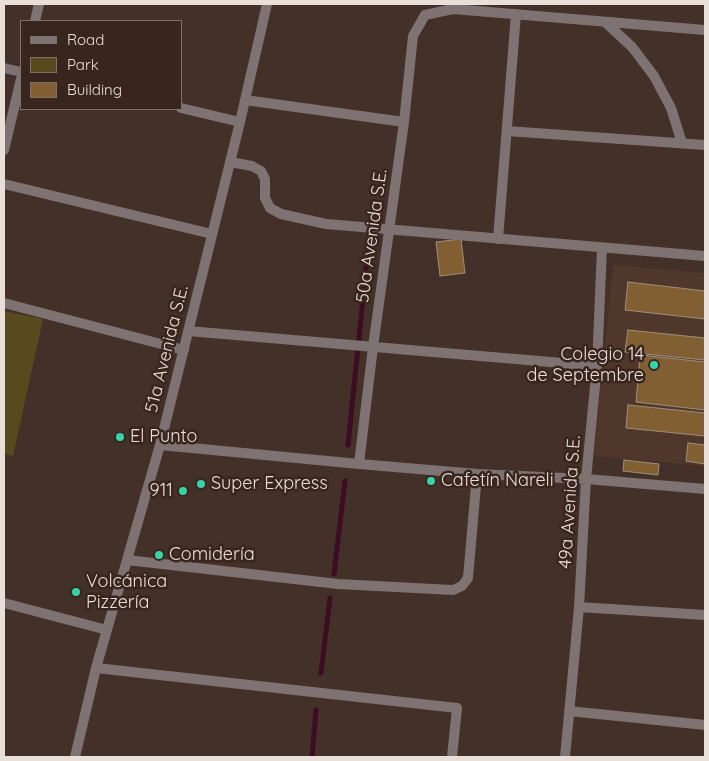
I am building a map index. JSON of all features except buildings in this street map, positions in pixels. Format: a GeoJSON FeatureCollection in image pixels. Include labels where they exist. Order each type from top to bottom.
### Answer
{"type":"FeatureCollection","features":[{"type":"Feature","properties":{"kind":"street"},"geometry":{"type":"LineString","coordinates":[[35,20],[39,4]]}},
{"type":"Feature","properties":{"kind":"street","name":"51a Avenida S.E."},"geometry":{"type":"LineString","coordinates":[[75,757],[96,668],[160,445],[240,122],[267,4]]}},
{"type":"Feature","properties":{"kind":"street","name":"50a Avenida S.E."},"geometry":{"type":"LineString","coordinates":[[359,464],[370,347],[390,229],[413,36],[425,15],[453,9],[516,14]]}},
{"type":"Feature","properties":{"kind":"street"},"geometry":{"type":"LineString","coordinates":[[498,239],[516,14],[705,30]]}},
{"type":"Feature","properties":{"kind":"street"},"geometry":{"type":"LineString","coordinates":[[605,22],[632,47],[654,76],[671,108],[682,143]]}},
{"type":"Feature","properties":{"kind":"street"},"geometry":{"type":"LineString","coordinates":[[4,68],[20,72]]}},
{"type":"Feature","properties":{"kind":"street"},"geometry":{"type":"LineString","coordinates":[[4,150],[20,83]]}},
{"type":"Feature","properties":{"kind":"street"},"geometry":{"type":"LineString","coordinates":[[245,100],[404,122]]}},
{"type":"Feature","properties":{"kind":"street"},"geometry":{"type":"LineString","coordinates":[[182,108],[240,122]]}},
{"type":"Feature","properties":{"kind":"street"},"geometry":{"type":"LineString","coordinates":[[507,131],[705,145]]}},
{"type":"Feature","properties":{"kind":"street"},"geometry":{"type":"LineString","coordinates":[[230,162],[252,166],[261,170],[264,179],[265,198],[270,208],[281,214],[326,224],[705,256]]}},
{"type":"Feature","properties":{"kind":"street"},"geometry":{"type":"LineString","coordinates":[[4,184],[212,234]]}},
{"type":"Feature","properties":{"kind":"street","name":"49a Avenida S.E."},"geometry":{"type":"LineString","coordinates":[[565,757],[579,607],[586,479],[597,366],[602,248]]}},
{"type":"Feature","properties":{"kind":"street"},"geometry":{"type":"LineString","coordinates":[[4,303],[184,350]]}},
{"type":"Feature","properties":{"kind":"street"},"geometry":{"type":"LineString","coordinates":[[188,331],[597,366]]}},
{"type":"Feature","properties":{"kind":"street"},"geometry":{"type":"LineString","coordinates":[[160,445],[477,474],[586,479],[705,489]]}},
{"type":"Feature","properties":{"kind":"street"},"geometry":{"type":"LineString","coordinates":[[127,560],[338,584],[453,590],[462,586],[468,578],[477,474]]}},
{"type":"Feature","properties":{"kind":"street"},"geometry":{"type":"LineString","coordinates":[[4,603],[107,630]]}},
{"type":"Feature","properties":{"kind":"street"},"geometry":{"type":"LineString","coordinates":[[579,607],[705,615]]}},
{"type":"Feature","properties":{"kind":"street"},"geometry":{"type":"LineString","coordinates":[[96,668],[457,708],[452,757]]}},
{"type":"Feature","properties":{"kind":"street"},"geometry":{"type":"LineString","coordinates":[[569,712],[705,725]]}},
{"type":"Feature","properties":{"kind":"shaded area","name":"Colegio 14 de Septembre"},"geometry":{"type":"Polygon","coordinates":[[[613,265],[705,273],[705,466],[594,456],[613,265]]]}},
{"type":"Feature","properties":{"kind":"green space"},"geometry":{"type":"Polygon","coordinates":[[[4,311],[43,319],[13,456],[4,454],[4,311]]]}},
{"type":"Feature","properties":{"kind":"waterway"},"geometry":{"type":"LineString","coordinates":[[348,445],[369,240]]}},
{"type":"Feature","properties":{"kind":"waterway"},"geometry":{"type":"LineString","coordinates":[[334,574],[345,481]]}},
{"type":"Feature","properties":{"kind":"waterway"},"geometry":{"type":"LineString","coordinates":[[321,673],[330,598]]}},
{"type":"Feature","properties":{"kind":"waterway"},"geometry":{"type":"LineString","coordinates":[[312,757],[316,710]]}},
{"type":"Feature","properties":{"kind":"place","name":"Colegio 14 de Septembre"},"geometry":{"type":"Point","coordinates":[654,365]}},
{"type":"Feature","properties":{"kind":"place","name":"El Punto"},"geometry":{"type":"Point","coordinates":[120,437]}},
{"type":"Feature","properties":{"kind":"place","name":"Cafetín Nareli"},"geometry":{"type":"Point","coordinates":[431,481]}},
{"type":"Feature","properties":{"kind":"place","name":"Super Express"},"geometry":{"type":"Point","coordinates":[201,484]}},
{"type":"Feature","properties":{"kind":"place","name":"911"},"geometry":{"type":"Point","coordinates":[183,491]}},
{"type":"Feature","properties":{"kind":"place","name":"Comidería"},"geometry":{"type":"Point","coordinates":[159,555]}},
{"type":"Feature","properties":{"kind":"place","name":"Volcánica Pizzería"},"geometry":{"type":"Point","coordinates":[76,592]}}]}
